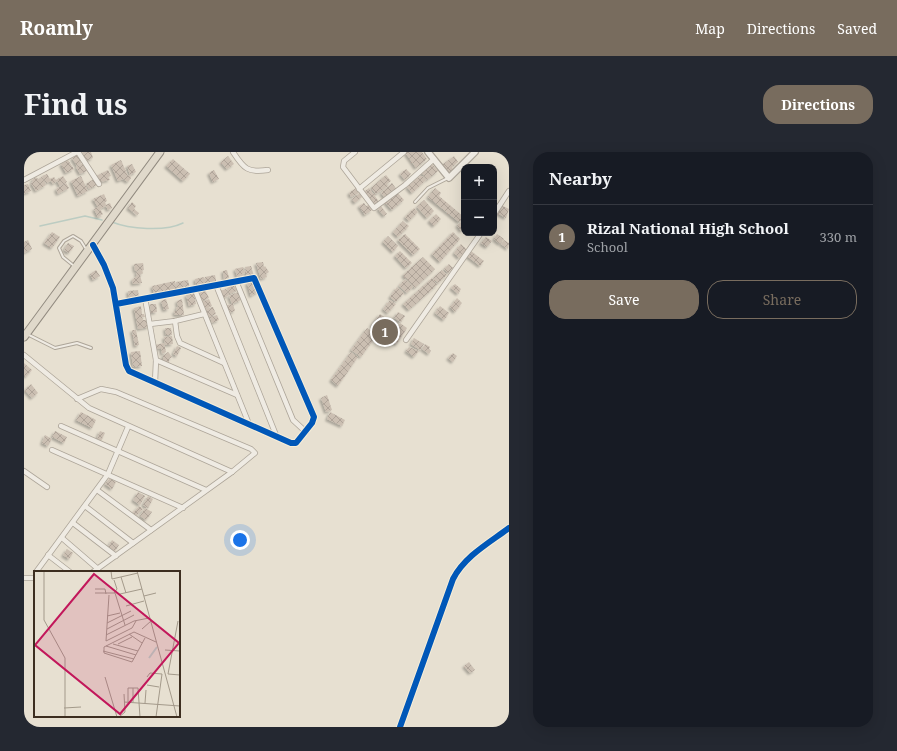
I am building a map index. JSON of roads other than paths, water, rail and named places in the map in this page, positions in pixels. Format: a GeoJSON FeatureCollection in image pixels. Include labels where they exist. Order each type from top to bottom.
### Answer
{"type":"FeatureCollection","features":[{"type":"Feature","properties":{"kind":"highway"},"geometry":{"type":"LineString","coordinates":[[25,336],[160,152]]}},
{"type":"Feature","properties":{"kind":"street"},"geometry":{"type":"LineString","coordinates":[[24,180],[77,152],[99,184]]}},
{"type":"Feature","properties":{"kind":"street"},"geometry":{"type":"LineString","coordinates":[[233,152],[241,164],[247,169],[254,171],[268,170]]}},
{"type":"Feature","properties":{"kind":"street"},"geometry":{"type":"LineString","coordinates":[[355,152],[344,161],[343,165],[374,208],[376,208],[434,159]]}},
{"type":"Feature","properties":{"kind":"street"},"geometry":{"type":"LineString","coordinates":[[359,189],[404,152]]}},
{"type":"Feature","properties":{"kind":"street"},"geometry":{"type":"LineString","coordinates":[[428,152],[449,178],[475,152]]}},
{"type":"Feature","properties":{"kind":"street"},"geometry":{"type":"LineString","coordinates":[[497,209],[509,191]]}},
{"type":"Feature","properties":{"kind":"street"},"geometry":{"type":"LineString","coordinates":[[406,340],[479,236]]}},
{"type":"Feature","properties":{"kind":"street"},"geometry":{"type":"LineString","coordinates":[[93,244],[110,279],[116,304],[127,368],[131,372],[294,444],[306,432],[312,423],[314,417],[256,280],[252,277],[195,290],[116,304]]}},
{"type":"Feature","properties":{"kind":"street"},"geometry":{"type":"LineString","coordinates":[[236,281],[293,420],[306,432]]}},
{"type":"Feature","properties":{"kind":"street"},"geometry":{"type":"LineString","coordinates":[[216,285],[276,435]]}},
{"type":"Feature","properties":{"kind":"street"},"geometry":{"type":"LineString","coordinates":[[195,290],[249,424]]}},
{"type":"Feature","properties":{"kind":"street"},"geometry":{"type":"LineString","coordinates":[[145,298],[156,360],[155,383]]}},
{"type":"Feature","properties":{"kind":"street"},"geometry":{"type":"LineString","coordinates":[[150,324],[174,321],[204,314]]}},
{"type":"Feature","properties":{"kind":"street"},"geometry":{"type":"LineString","coordinates":[[174,321],[180,343],[224,363]]}},
{"type":"Feature","properties":{"kind":"street"},"geometry":{"type":"LineString","coordinates":[[24,355],[76,400],[89,408],[128,427],[232,472]]}},
{"type":"Feature","properties":{"kind":"street"},"geometry":{"type":"LineString","coordinates":[[156,360],[237,395]]}},
{"type":"Feature","properties":{"kind":"street"},"geometry":{"type":"LineString","coordinates":[[76,400],[101,389],[116,392],[255,451],[250,459],[95,571]]}},
{"type":"Feature","properties":{"kind":"street"},"geometry":{"type":"LineString","coordinates":[[61,426],[206,490]]}},
{"type":"Feature","properties":{"kind":"street"},"geometry":{"type":"LineString","coordinates":[[36,571],[108,474],[128,427]]}},
{"type":"Feature","properties":{"kind":"street"},"geometry":{"type":"LineString","coordinates":[[52,450],[183,508]]}},
{"type":"Feature","properties":{"kind":"street"},"geometry":{"type":"LineString","coordinates":[[24,471],[47,487]]}},
{"type":"Feature","properties":{"kind":"street"},"geometry":{"type":"LineString","coordinates":[[97,490],[151,530]]}},
{"type":"Feature","properties":{"kind":"street"},"geometry":{"type":"LineString","coordinates":[[85,506],[133,543]]}},
{"type":"Feature","properties":{"kind":"street"},"geometry":{"type":"LineString","coordinates":[[73,523],[116,556]]}},
{"type":"Feature","properties":{"kind":"street"},"geometry":{"type":"LineString","coordinates":[[400,727],[458,570],[472,556],[509,528]]}},
{"type":"Feature","properties":{"kind":"street"},"geometry":{"type":"LineString","coordinates":[[62,538],[98,569]]}},
{"type":"Feature","properties":{"kind":"street"},"geometry":{"type":"LineString","coordinates":[[48,555],[69,571]]}},
{"type":"Feature","properties":{"kind":"lane"},"geometry":{"type":"LineString","coordinates":[[415,202],[428,188],[449,178]]}},
{"type":"Feature","properties":{"kind":"lane"},"geometry":{"type":"LineString","coordinates":[[76,267],[70,265],[63,257],[60,248],[64,240],[74,236],[81,241],[88,252]]}},
{"type":"Feature","properties":{"kind":"lane"},"geometry":{"type":"LineString","coordinates":[[25,336],[55,348],[76,343],[91,348]]}},
{"type":"Feature","properties":{"kind":"waterway"},"geometry":{"type":"LineString","coordinates":[[40,226],[85,216],[102,220]]}},
{"type":"Feature","properties":{"kind":"waterway"},"geometry":{"type":"LineString","coordinates":[[112,222],[137,228],[167,228],[183,223]]}},
{"type":"Feature","properties":{"kind":"place","name":"Rizal National High School"},"geometry":{"type":"Point","coordinates":[385,332]}}]}
